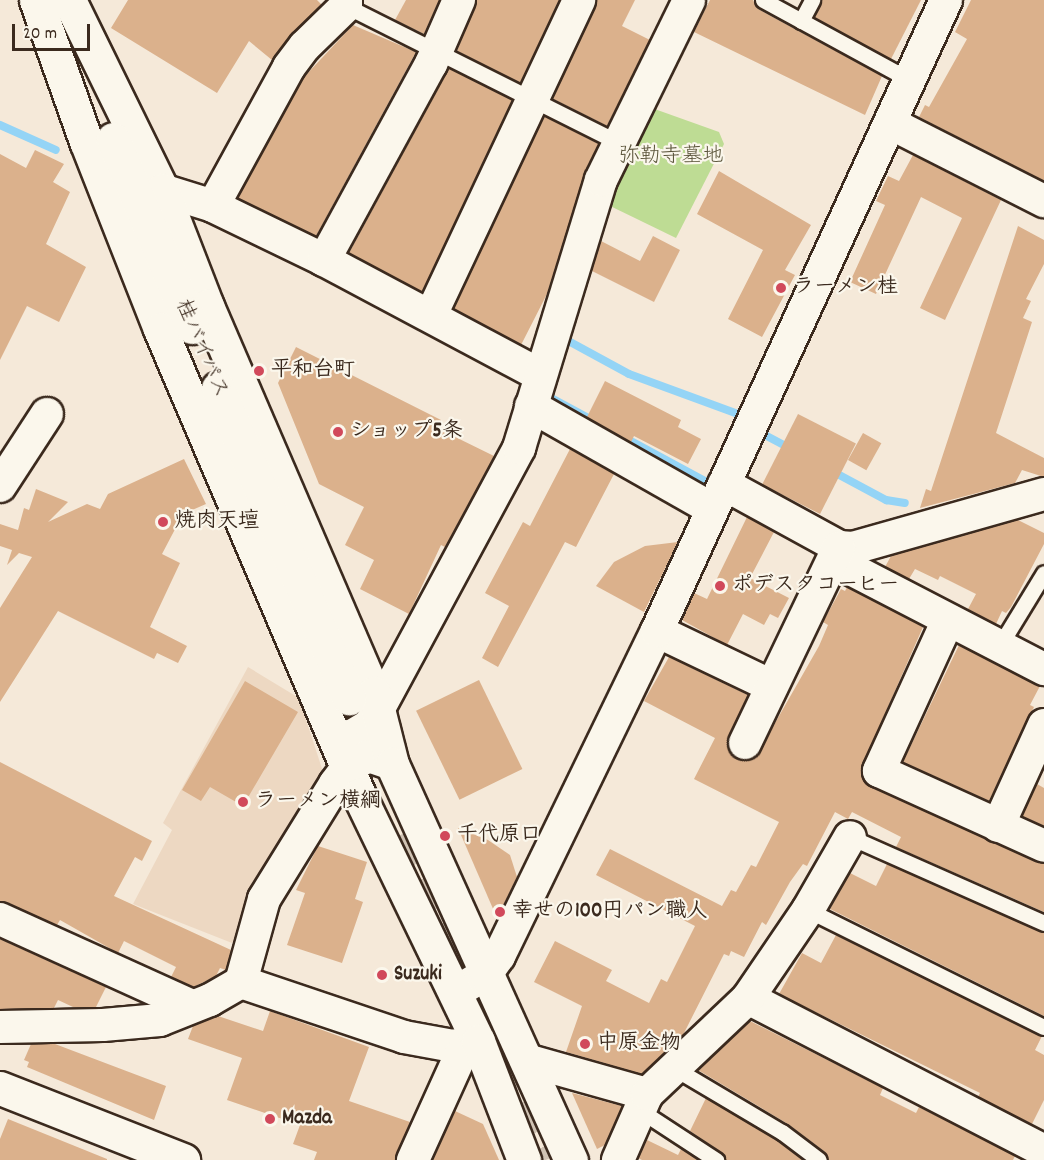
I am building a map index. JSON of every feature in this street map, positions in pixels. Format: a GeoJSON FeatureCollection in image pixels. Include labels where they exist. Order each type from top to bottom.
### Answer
{"type":"FeatureCollection","features":[{"type":"Feature","properties":{"kind":"main road"},"geometry":{"type":"LineString","coordinates":[[36,0],[156,318],[333,735],[478,1041],[524,1160]]}},
{"type":"Feature","properties":{"kind":"main road","name":"桂バイパス"},"geometry":{"type":"LineString","coordinates":[[53,0],[363,705]]}},
{"type":"Feature","properties":{"kind":"main road"},"geometry":{"type":"LineString","coordinates":[[69,0],[162,190],[207,306],[374,693],[363,705],[392,764],[571,1160]]}},
{"type":"Feature","properties":{"kind":"main road"},"geometry":{"type":"LineString","coordinates":[[0,1088],[183,1160]]}},
{"type":"Feature","properties":{"kind":"street"},"geometry":{"type":"LineString","coordinates":[[324,260],[436,51],[459,0]]}},
{"type":"Feature","properties":{"kind":"street"},"geometry":{"type":"LineString","coordinates":[[431,315],[579,0]]}},
{"type":"Feature","properties":{"kind":"street"},"geometry":{"type":"LineString","coordinates":[[456,992],[486,974],[499,956],[657,631],[946,0]]}},
{"type":"Feature","properties":{"kind":"street"},"geometry":{"type":"LineString","coordinates":[[333,735],[350,737],[364,732],[363,705],[519,448],[601,180],[684,2]]}},
{"type":"Feature","properties":{"kind":"street"},"geometry":{"type":"LineString","coordinates":[[213,206],[290,67],[304,46],[346,3]]}},
{"type":"Feature","properties":{"kind":"street"},"geometry":{"type":"LineString","coordinates":[[890,123],[1044,201]]}},
{"type":"Feature","properties":{"kind":"street"},"geometry":{"type":"LineString","coordinates":[[162,190],[213,206],[324,260],[540,375]]}},
{"type":"Feature","properties":{"kind":"street"},"geometry":{"type":"LineString","coordinates":[[531,406],[718,497],[839,547],[854,548],[1044,494]]}},
{"type":"Feature","properties":{"kind":"street"},"geometry":{"type":"LineString","coordinates":[[0,486],[47,414]]}},
{"type":"Feature","properties":{"kind":"street"},"geometry":{"type":"LineString","coordinates":[[839,547],[847,567],[1044,669]]}},
{"type":"Feature","properties":{"kind":"street"},"geometry":{"type":"LineString","coordinates":[[745,743],[839,547]]}},
{"type":"Feature","properties":{"kind":"street"},"geometry":{"type":"LineString","coordinates":[[948,620],[879,771],[1044,846]]}},
{"type":"Feature","properties":{"kind":"street"},"geometry":{"type":"LineString","coordinates":[[657,631],[772,686]]}},
{"type":"Feature","properties":{"kind":"street"},"geometry":{"type":"LineString","coordinates":[[998,826],[1044,725]]}},
{"type":"Feature","properties":{"kind":"street"},"geometry":{"type":"LineString","coordinates":[[241,982],[264,899],[348,767],[369,756],[392,764]]}},
{"type":"Feature","properties":{"kind":"street"},"geometry":{"type":"LineString","coordinates":[[618,1160],[644,1102],[674,1068],[748,998],[808,910],[850,837]]}},
{"type":"Feature","properties":{"kind":"street"},"geometry":{"type":"LineString","coordinates":[[0,920],[192,1006]]}},
{"type":"Feature","properties":{"kind":"street"},"geometry":{"type":"LineString","coordinates":[[0,1027],[103,1026],[160,1020],[241,982],[404,1037],[453,1046],[478,1041]]}},
{"type":"Feature","properties":{"kind":"street"},"geometry":{"type":"LineString","coordinates":[[748,998],[1044,1151]]}},
{"type":"Feature","properties":{"kind":"street"},"geometry":{"type":"LineString","coordinates":[[413,1160],[461,1054],[478,1041]]}},
{"type":"Feature","properties":{"kind":"street"},"geometry":{"type":"LineString","coordinates":[[526,1060],[644,1102]]}},
{"type":"Feature","properties":{"kind":"lane"},"geometry":{"type":"LineString","coordinates":[[764,0],[910,81]]}},
{"type":"Feature","properties":{"kind":"lane"},"geometry":{"type":"LineString","coordinates":[[801,21],[812,0]]}},
{"type":"Feature","properties":{"kind":"lane"},"geometry":{"type":"LineString","coordinates":[[346,3],[436,51],[619,142]]}},
{"type":"Feature","properties":{"kind":"lane"},"geometry":{"type":"LineString","coordinates":[[1000,645],[1044,573]]}},
{"type":"Feature","properties":{"kind":"lane"},"geometry":{"type":"LineString","coordinates":[[850,837],[1044,923]]}},
{"type":"Feature","properties":{"kind":"lane"},"geometry":{"type":"LineString","coordinates":[[808,910],[1044,1027]]}},
{"type":"Feature","properties":{"kind":"lane"},"geometry":{"type":"LineString","coordinates":[[674,1068],[782,1132],[819,1160]]}},
{"type":"Feature","properties":{"kind":"lane"},"geometry":{"type":"LineString","coordinates":[[644,1102],[716,1160]]}},
{"type":"Feature","properties":{"kind":"shaded area","name":"ラーメン横綱"},"geometry":{"type":"Polygon","coordinates":[[[248,667],[299,698],[326,781],[232,943],[133,904],[172,830],[163,823],[248,667]]]}},
{"type":"Feature","properties":{"kind":"green space","name":"弥勒寺墓地"},"geometry":{"type":"Polygon","coordinates":[[[649,107],[719,132],[724,144],[676,238],[604,203],[649,107]]]}},
{"type":"Feature","properties":{"kind":"building"},"geometry":{"type":"Polygon","coordinates":[[[128,0],[317,0],[322,5],[272,60],[249,41],[217,93],[111,28],[128,0]]]}},
{"type":"Feature","properties":{"kind":"building"},"geometry":{"type":"Polygon","coordinates":[[[406,0],[439,0],[424,34],[395,20],[406,0]]]}},
{"type":"Feature","properties":{"kind":"building"},"geometry":{"type":"Polygon","coordinates":[[[477,0],[559,0],[520,83],[457,51],[477,0]]]}},
{"type":"Feature","properties":{"kind":"building"},"geometry":{"type":"Polygon","coordinates":[[[597,0],[635,0],[622,26],[650,40],[607,126],[553,99],[597,0]]]}},
{"type":"Feature","properties":{"kind":"building"},"geometry":{"type":"Polygon","coordinates":[[[710,0],[753,0],[758,9],[882,76],[865,115],[694,32],[710,0]]]}},
{"type":"Feature","properties":{"kind":"building"},"geometry":{"type":"Polygon","coordinates":[[[822,0],[921,0],[891,59],[814,17],[822,0]]]}},
{"type":"Feature","properties":{"kind":"building"},"geometry":{"type":"Polygon","coordinates":[[[971,0],[1044,0],[1044,181],[919,117],[925,105],[929,107],[967,39],[955,32],[971,0]]]}},
{"type":"Feature","properties":{"kind":"building"},"geometry":{"type":"Polygon","coordinates":[[[353,25],[416,52],[316,236],[238,198],[304,77],[353,25]]]}},
{"type":"Feature","properties":{"kind":"building"},"geometry":{"type":"Polygon","coordinates":[[[449,68],[512,100],[422,292],[349,253],[449,68]]]}},
{"type":"Feature","properties":{"kind":"building"},"geometry":{"type":"Polygon","coordinates":[[[544,116],[599,144],[584,175],[547,294],[521,345],[454,309],[544,116]]]}},
{"type":"Feature","properties":{"kind":"building"},"geometry":{"type":"Polygon","coordinates":[[[35,150],[64,164],[53,182],[70,192],[46,244],[86,267],[59,322],[27,306],[0,360],[0,154],[26,168],[35,150]]]}},
{"type":"Feature","properties":{"kind":"building"},"geometry":{"type":"Polygon","coordinates":[[[913,155],[1001,200],[945,320],[920,308],[962,218],[921,197],[876,294],[850,282],[885,205],[876,201],[888,176],[899,181],[913,155]]]}},
{"type":"Feature","properties":{"kind":"building"},"geometry":{"type":"Polygon","coordinates":[[[719,171],[811,225],[785,270],[795,275],[762,337],[728,319],[763,250],[697,214],[719,171]]]}},
{"type":"Feature","properties":{"kind":"building"},"geometry":{"type":"Polygon","coordinates":[[[1018,226],[1044,240],[1044,264],[1026,299],[1031,301],[1023,318],[1032,322],[996,433],[1044,458],[1044,477],[1022,470],[1015,483],[920,508],[926,489],[931,491],[1018,226]]]}},
{"type":"Feature","properties":{"kind":"building"},"geometry":{"type":"Polygon","coordinates":[[[653,236],[680,250],[654,302],[592,271],[601,241],[640,261],[653,236]]]}},
{"type":"Feature","properties":{"kind":"building"},"geometry":{"type":"Polygon","coordinates":[[[296,347],[441,420],[437,428],[494,456],[445,547],[441,545],[409,614],[360,589],[374,560],[345,545],[364,507],[319,484],[278,383],[296,347]]]}},
{"type":"Feature","properties":{"kind":"building"},"geometry":{"type":"Polygon","coordinates":[[[605,381],[681,420],[678,427],[701,439],[688,464],[634,436],[631,442],[587,417],[605,381]]]}},
{"type":"Feature","properties":{"kind":"building"},"geometry":{"type":"Polygon","coordinates":[[[798,414],[856,444],[820,514],[762,484],[798,414]]]}},
{"type":"Feature","properties":{"kind":"building"},"geometry":{"type":"Polygon","coordinates":[[[863,433],[881,443],[866,470],[848,460],[863,433]]]}},
{"type":"Feature","properties":{"kind":"building"},"geometry":{"type":"Polygon","coordinates":[[[570,449],[614,474],[576,547],[565,542],[498,667],[482,658],[509,606],[485,593],[523,522],[530,526],[570,449]]]}},
{"type":"Feature","properties":{"kind":"building"},"geometry":{"type":"Polygon","coordinates":[[[184,459],[206,504],[183,514],[162,554],[180,563],[150,627],[187,646],[178,663],[157,653],[154,659],[58,611],[0,702],[0,608],[32,557],[19,553],[7,565],[12,550],[0,546],[0,524],[18,530],[24,508],[29,510],[36,489],[68,502],[48,522],[87,504],[100,509],[108,494],[184,459]]]}},
{"type":"Feature","properties":{"kind":"building"},"geometry":{"type":"Polygon","coordinates":[[[747,517],[774,532],[750,578],[789,598],[778,618],[770,614],[764,625],[743,614],[727,645],[682,620],[694,593],[707,599],[747,517]]]}},
{"type":"Feature","properties":{"kind":"building"},"geometry":{"type":"Polygon","coordinates":[[[1018,520],[1044,533],[1044,544],[1011,607],[1006,613],[1002,611],[996,624],[968,609],[976,594],[940,576],[938,580],[915,569],[909,579],[885,567],[891,556],[1018,520]]]}},
{"type":"Feature","properties":{"kind":"building"},"geometry":{"type":"Polygon","coordinates":[[[678,542],[644,612],[596,586],[614,562],[645,546],[678,542]]]}},
{"type":"Feature","properties":{"kind":"building"},"geometry":{"type":"Polygon","coordinates":[[[847,587],[923,627],[863,764],[864,781],[1044,864],[1044,912],[896,847],[901,837],[852,812],[848,819],[835,812],[807,866],[803,864],[790,882],[766,925],[762,922],[744,957],[731,951],[729,956],[724,954],[683,1035],[642,1074],[566,1052],[582,1006],[534,982],[555,941],[612,970],[606,981],[649,1003],[661,979],[667,982],[695,926],[596,875],[610,849],[722,906],[731,890],[736,892],[751,865],[756,867],[779,822],[694,779],[715,738],[644,701],[669,657],[748,695],[727,745],[738,759],[755,758],[819,646],[828,625],[823,622],[841,589],[845,591],[847,587]]]}},
{"type":"Feature","properties":{"kind":"building"},"geometry":{"type":"Polygon","coordinates":[[[959,645],[1040,686],[1030,705],[1034,707],[989,801],[903,762],[959,645]]]}},
{"type":"Feature","properties":{"kind":"building"},"geometry":{"type":"Polygon","coordinates":[[[479,680],[522,769],[459,800],[416,711],[479,680]]]}},
{"type":"Feature","properties":{"kind":"building"},"geometry":{"type":"Polygon","coordinates":[[[245,681],[298,712],[243,806],[210,787],[201,801],[182,790],[245,681]]]}},
{"type":"Feature","properties":{"kind":"building"},"geometry":{"type":"Polygon","coordinates":[[[0,762],[152,841],[142,861],[135,857],[114,896],[231,950],[226,970],[220,968],[216,976],[194,987],[171,977],[176,967],[124,941],[118,953],[60,920],[57,925],[0,901],[0,762]]]}},
{"type":"Feature","properties":{"kind":"building"},"geometry":{"type":"Polygon","coordinates":[[[1037,784],[1044,788],[1044,826],[1022,816],[1037,784]]]}},
{"type":"Feature","properties":{"kind":"building"},"geometry":{"type":"Polygon","coordinates":[[[458,828],[488,840],[510,855],[517,877],[497,918],[458,828]]]}},
{"type":"Feature","properties":{"kind":"building"},"geometry":{"type":"Polygon","coordinates":[[[318,846],[367,862],[355,899],[363,902],[342,963],[287,945],[305,893],[296,890],[318,846]]]}},
{"type":"Feature","properties":{"kind":"building"},"geometry":{"type":"Polygon","coordinates":[[[887,864],[1044,933],[1044,1016],[830,909],[850,873],[876,886],[887,864]]]}},
{"type":"Feature","properties":{"kind":"building"},"geometry":{"type":"Polygon","coordinates":[[[836,935],[1042,1036],[1035,1050],[1044,1055],[1044,1100],[1032,1124],[978,1097],[980,1093],[779,994],[802,953],[821,963],[836,935]]]}},
{"type":"Feature","properties":{"kind":"building"},"geometry":{"type":"Polygon","coordinates":[[[0,939],[106,987],[96,1007],[73,1007],[58,1000],[54,1008],[0,1009],[0,939]]]}},
{"type":"Feature","properties":{"kind":"building"},"geometry":{"type":"Polygon","coordinates":[[[270,1011],[369,1047],[349,1101],[410,1122],[395,1160],[314,1160],[317,1152],[293,1144],[300,1125],[227,1100],[242,1058],[188,1039],[193,1026],[218,1016],[263,1031],[270,1011]]]}},
{"type":"Feature","properties":{"kind":"building"},"geometry":{"type":"Polygon","coordinates":[[[750,1021],[883,1088],[880,1095],[916,1113],[919,1107],[1015,1156],[1013,1160],[829,1160],[825,1152],[788,1124],[698,1070],[750,1021]]]}},
{"type":"Feature","properties":{"kind":"building"},"geometry":{"type":"Polygon","coordinates":[[[31,1044],[55,1044],[166,1086],[154,1120],[27,1067],[29,1062],[24,1060],[31,1044]]]}},
{"type":"Feature","properties":{"kind":"building"},"geometry":{"type":"Polygon","coordinates":[[[572,1093],[622,1106],[605,1145],[597,1149],[572,1093]]]}},
{"type":"Feature","properties":{"kind":"building"},"geometry":{"type":"Polygon","coordinates":[[[706,1098],[777,1140],[803,1160],[726,1160],[721,1152],[690,1131],[706,1098]]]}},
{"type":"Feature","properties":{"kind":"building"},"geometry":{"type":"Polygon","coordinates":[[[455,1111],[483,1124],[499,1160],[433,1160],[455,1111]]]}},
{"type":"Feature","properties":{"kind":"building"},"geometry":{"type":"Polygon","coordinates":[[[8,1119],[107,1160],[0,1160],[0,1139],[8,1119]]]}},
{"type":"Feature","properties":{"kind":"building"},"geometry":{"type":"Polygon","coordinates":[[[647,1140],[678,1155],[681,1149],[698,1160],[642,1160],[638,1158],[647,1140]]]}},
{"type":"Feature","properties":{"kind":"waterway"},"geometry":{"type":"LineString","coordinates":[[0,125],[56,150]]}},
{"type":"Feature","properties":{"kind":"waterway"},"geometry":{"type":"LineString","coordinates":[[561,337],[629,374],[741,415]]}},
{"type":"Feature","properties":{"kind":"waterway"},"geometry":{"type":"LineString","coordinates":[[542,393],[710,484]]}},
{"type":"Feature","properties":{"kind":"waterway"},"geometry":{"type":"LineString","coordinates":[[763,434],[791,449]]}},
{"type":"Feature","properties":{"kind":"waterway"},"geometry":{"type":"LineString","coordinates":[[830,470],[886,500],[905,503]]}},
{"type":"Feature","properties":{"kind":"tunnel"},"geometry":{"type":"LineString","coordinates":[[406,832],[545,1160]]}},
{"type":"Feature","properties":{"kind":"place","name":"ラーメン桂"},"geometry":{"type":"Point","coordinates":[781,288]}},
{"type":"Feature","properties":{"kind":"place","name":"平和台町"},"geometry":{"type":"Point","coordinates":[259,371]}},
{"type":"Feature","properties":{"kind":"place","name":"ショップ5条"},"geometry":{"type":"Point","coordinates":[338,432]}},
{"type":"Feature","properties":{"kind":"place","name":"焼肉天壇"},"geometry":{"type":"Point","coordinates":[163,522]}},
{"type":"Feature","properties":{"kind":"place","name":"ポデスタコーヒー"},"geometry":{"type":"Point","coordinates":[720,586]}},
{"type":"Feature","properties":{"kind":"place","name":"ラーメン横綱"},"geometry":{"type":"Point","coordinates":[243,802]}},
{"type":"Feature","properties":{"kind":"place","name":"千代原口"},"geometry":{"type":"Point","coordinates":[445,836]}},
{"type":"Feature","properties":{"kind":"place","name":"幸せの100円パン職人"},"geometry":{"type":"Point","coordinates":[500,912]}},
{"type":"Feature","properties":{"kind":"place","name":"Suzuki"},"geometry":{"type":"Point","coordinates":[382,975]}},
{"type":"Feature","properties":{"kind":"place","name":"中原金物"},"geometry":{"type":"Point","coordinates":[585,1044]}},
{"type":"Feature","properties":{"kind":"place","name":"Mazda"},"geometry":{"type":"Point","coordinates":[270,1119]}}]}
